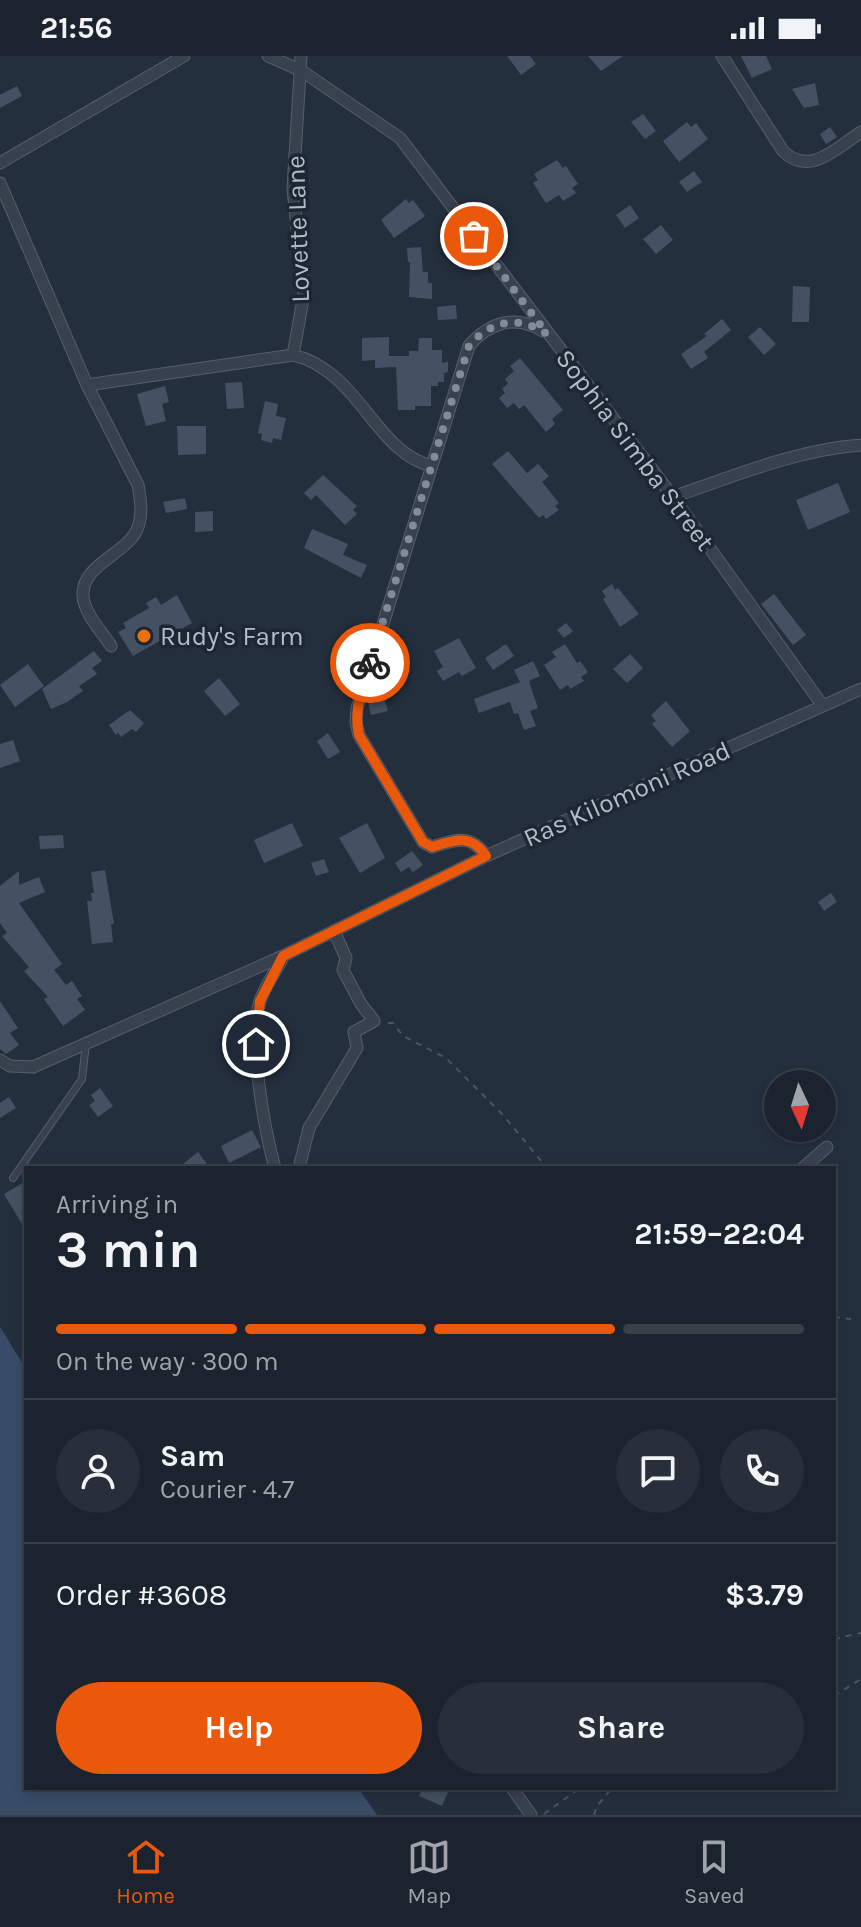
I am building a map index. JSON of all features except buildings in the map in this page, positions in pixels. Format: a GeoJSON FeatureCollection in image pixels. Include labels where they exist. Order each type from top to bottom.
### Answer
{"type":"FeatureCollection","features":[{"type":"Feature","properties":{"kind":"street"},"geometry":{"type":"LineString","coordinates":[[0,163],[184,56]]}},
{"type":"Feature","properties":{"kind":"street","name":"Sophia Simba Street"},"geometry":{"type":"LineString","coordinates":[[268,56],[302,71],[400,138],[673,497],[823,706]]}},
{"type":"Feature","properties":{"kind":"street","name":"Lovette Lane"},"geometry":{"type":"LineString","coordinates":[[293,355],[304,294],[293,189],[301,56]]}},
{"type":"Feature","properties":{"kind":"street"},"geometry":{"type":"LineString","coordinates":[[722,56],[783,151],[797,161],[805,163],[822,158],[861,132]]}},
{"type":"Feature","properties":{"kind":"street"},"geometry":{"type":"LineString","coordinates":[[0,183],[4,205],[87,385],[138,485],[140,519],[134,535],[94,570],[84,586],[85,606],[111,646]]}},
{"type":"Feature","properties":{"kind":"street"},"geometry":{"type":"LineString","coordinates":[[486,856],[468,840],[454,840],[432,847],[423,842],[359,735],[357,708],[469,346],[491,326],[505,322],[534,325],[547,334]]}},
{"type":"Feature","properties":{"kind":"street"},"geometry":{"type":"LineString","coordinates":[[87,385],[293,355],[311,359],[347,387],[402,453],[416,462],[432,466]]}},
{"type":"Feature","properties":{"kind":"street"},"geometry":{"type":"LineString","coordinates":[[673,497],[827,448],[861,445]]}},
{"type":"Feature","properties":{"kind":"street","name":"Ras Kilomoni Road"},"geometry":{"type":"LineString","coordinates":[[0,1060],[10,1066],[33,1067],[283,956],[486,856],[861,689]]}},
{"type":"Feature","properties":{"kind":"street"},"geometry":{"type":"LineString","coordinates":[[300,1166],[309,1128],[357,1048],[354,1032],[374,1021],[343,970],[346,958],[334,931]]}},
{"type":"Feature","properties":{"kind":"street"},"geometry":{"type":"LineString","coordinates":[[274,1166],[269,1148],[256,1025],[260,1001],[283,956]]}},
{"type":"Feature","properties":{"kind":"street"},"geometry":{"type":"LineString","coordinates":[[805,1166],[827,1147]]}},
{"type":"Feature","properties":{"kind":"street"},"geometry":{"type":"LineString","coordinates":[[513,1790],[531,1815]]}},
{"type":"Feature","properties":{"kind":"lane"},"geometry":{"type":"LineString","coordinates":[[13,1178],[82,1079],[86,1044]]}},
{"type":"Feature","properties":{"kind":"path"},"geometry":{"type":"LineString","coordinates":[[374,1021],[393,1023],[403,1036],[446,1058],[503,1115],[545,1166]]}},
{"type":"Feature","properties":{"kind":"path"},"geometry":{"type":"LineString","coordinates":[[836,1317],[851,1319]]}},
{"type":"Feature","properties":{"kind":"path"},"geometry":{"type":"LineString","coordinates":[[836,1639],[861,1633]]}},
{"type":"Feature","properties":{"kind":"path"},"geometry":{"type":"LineString","coordinates":[[836,1695],[861,1679]]}},
{"type":"Feature","properties":{"kind":"path"},"geometry":{"type":"LineString","coordinates":[[543,1815],[577,1790]]}},
{"type":"Feature","properties":{"kind":"path"},"geometry":{"type":"LineString","coordinates":[[594,1815],[597,1806],[610,1790]]}},
{"type":"Feature","properties":{"kind":"water"},"geometry":{"type":"Polygon","coordinates":[[[0,1327],[24,1366],[24,1790],[359,1790],[377,1815],[0,1815],[0,1327]]]}},
{"type":"Feature","properties":{"kind":"way so far"},"geometry":{"type":"LineString","coordinates":[[370,663],[469,346],[491,326],[505,322],[534,325],[547,334],[474,236]]}},
{"type":"Feature","properties":{"kind":"place","name":"Rudy's Farm"},"geometry":{"type":"Point","coordinates":[144,636]}},
{"type":"Feature","properties":{"kind":"route"},"geometry":{"type":"LineString","coordinates":[[256,1044],[260,1001],[283,956],[486,856],[475,843],[468,840],[454,840],[432,847],[423,842],[359,735],[357,708],[370,663]]}}]}
